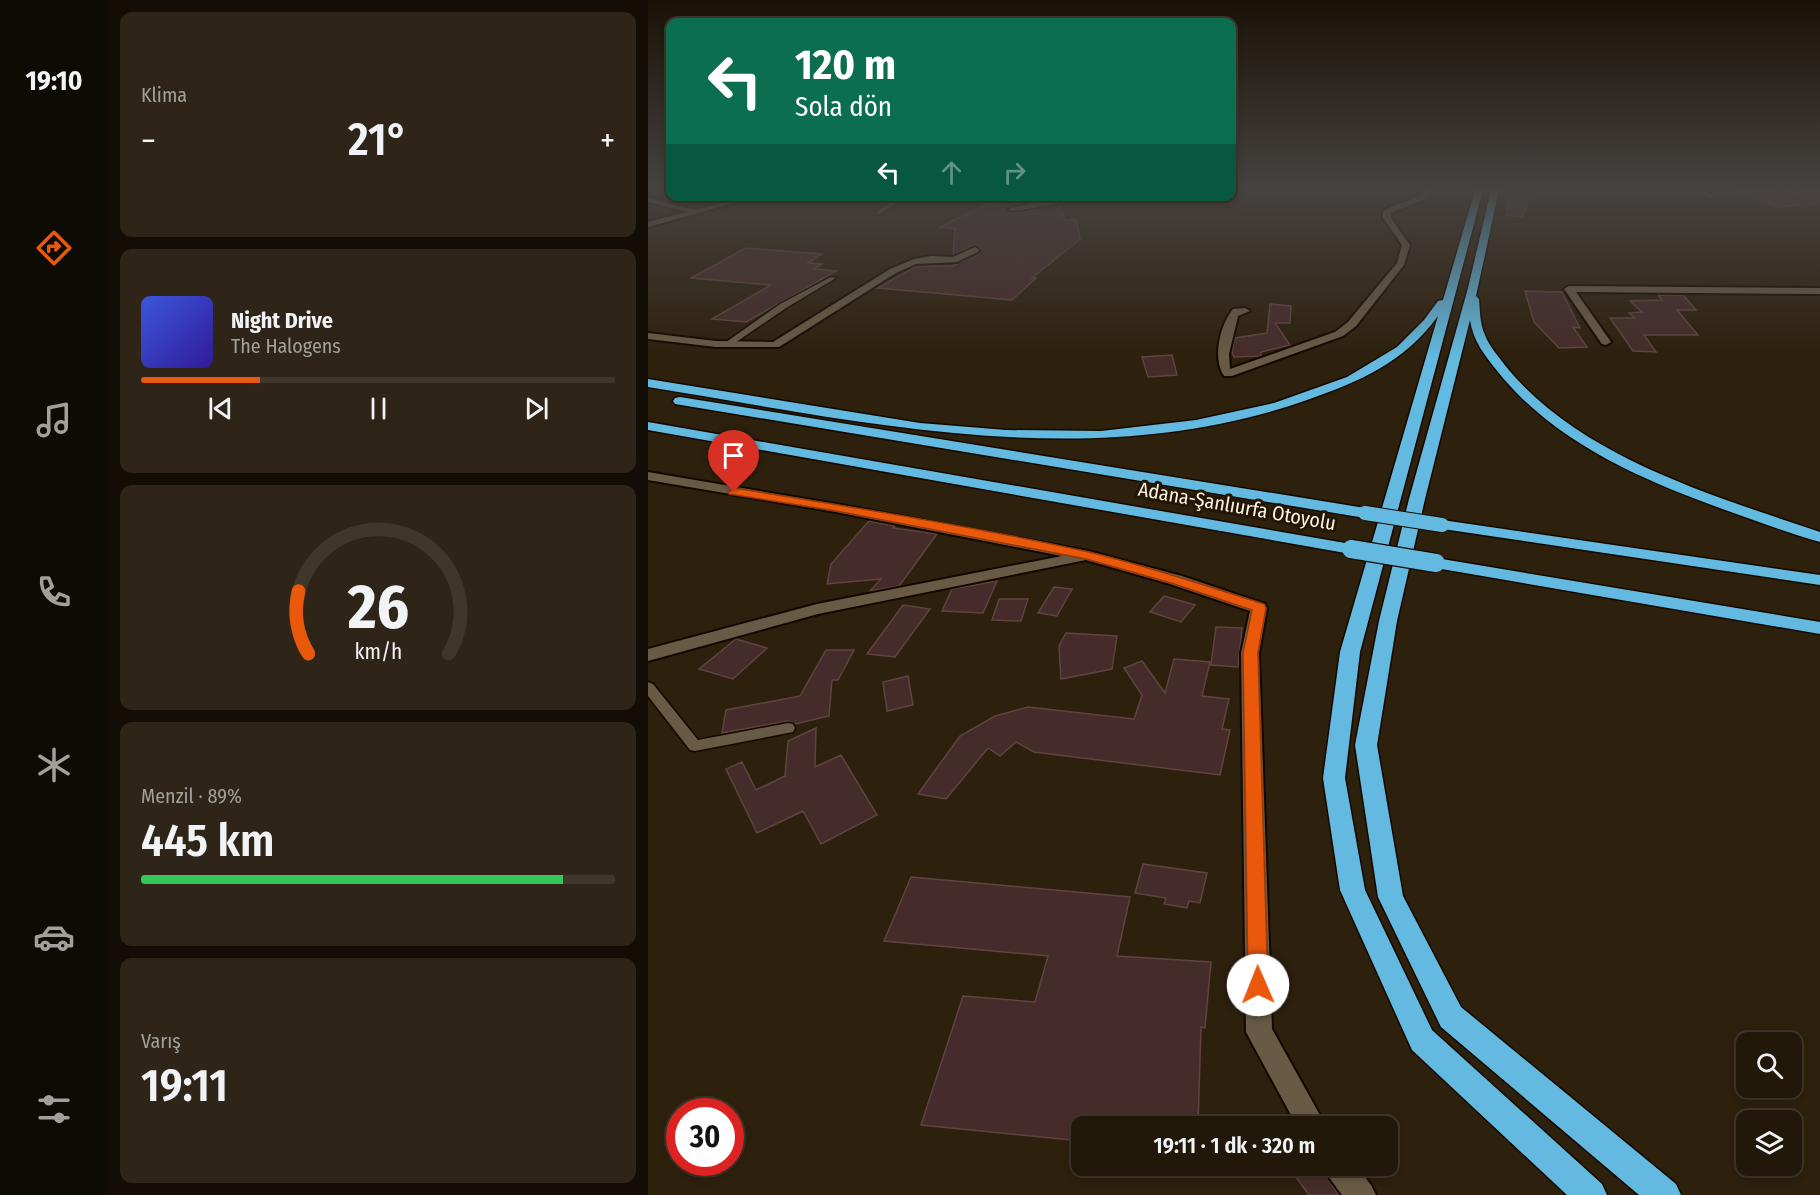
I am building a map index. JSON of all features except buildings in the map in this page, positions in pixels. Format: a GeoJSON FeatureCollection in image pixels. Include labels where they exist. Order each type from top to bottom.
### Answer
{"type":"FeatureCollection","features":[{"type":"Feature","properties":{"kind":"highway"},"geometry":{"type":"LineString","coordinates":[[1469,246],[1412,521],[1388,621],[1366,745],[1391,897],[1451,1017],[1602,1145],[1665,1195]]}},
{"type":"Feature","properties":{"kind":"highway"},"geometry":{"type":"LineString","coordinates":[[1476,246],[1350,652],[1334,778],[1353,890],[1422,1040],[1591,1195]]}},
{"type":"Feature","properties":{"kind":"highway"},"geometry":{"type":"LineString","coordinates":[[648,383],[920,427],[1006,434],[1101,435],[1196,424],[1278,406],[1352,380],[1401,350],[1462,288]]}},
{"type":"Feature","properties":{"kind":"highway"},"geometry":{"type":"LineString","coordinates":[[1462,288],[1479,335],[1505,377],[1557,423],[1644,472],[1726,506],[1820,537]]}},
{"type":"Feature","properties":{"kind":"highway","name":"Adana-Şanlıurfa Otoyolu"},"geometry":{"type":"LineString","coordinates":[[648,395],[1365,513],[1820,580]]}},
{"type":"Feature","properties":{"kind":"highway","name":"Adana-Şanlıurfa Otoyolu"},"geometry":{"type":"LineString","coordinates":[[648,426],[1436,563],[1820,618]]}},
{"type":"Feature","properties":{"kind":"highway"},"geometry":{"type":"LineString","coordinates":[[1436,563],[1820,628]]}},
{"type":"Feature","properties":{"kind":"street"},"geometry":{"type":"LineString","coordinates":[[1245,311],[1237,311],[1233,316],[1222,362],[1228,374],[1339,334],[1352,324],[1401,263],[1406,246]]}},
{"type":"Feature","properties":{"kind":"street"},"geometry":{"type":"LineString","coordinates":[[648,336],[726,345],[775,345],[893,272],[914,262],[931,259],[954,260],[975,250]]}},
{"type":"Feature","properties":{"kind":"street"},"geometry":{"type":"LineString","coordinates":[[1606,342],[1569,289],[1820,291]]}},
{"type":"Feature","properties":{"kind":"street"},"geometry":{"type":"LineString","coordinates":[[648,476],[836,508],[1088,556],[1176,580],[1259,608],[1250,653],[1259,1032],[1306,1116]]}},
{"type":"Feature","properties":{"kind":"street"},"geometry":{"type":"LineString","coordinates":[[648,655],[817,609],[1088,556]]}},
{"type":"Feature","properties":{"kind":"street"},"geometry":{"type":"LineString","coordinates":[[1346,1176],[1361,1195]]}},
{"type":"Feature","properties":{"kind":"lane"},"geometry":{"type":"LineString","coordinates":[[726,345],[783,306],[833,278]]}},
{"type":"Feature","properties":{"kind":"lane"},"geometry":{"type":"LineString","coordinates":[[650,692],[695,746],[788,728]]}},
{"type":"Feature","properties":{"kind":"route"},"geometry":{"type":"LineString","coordinates":[[734,492],[836,508],[1088,556],[1176,580],[1259,608],[1250,653],[1258,985]]}}]}
